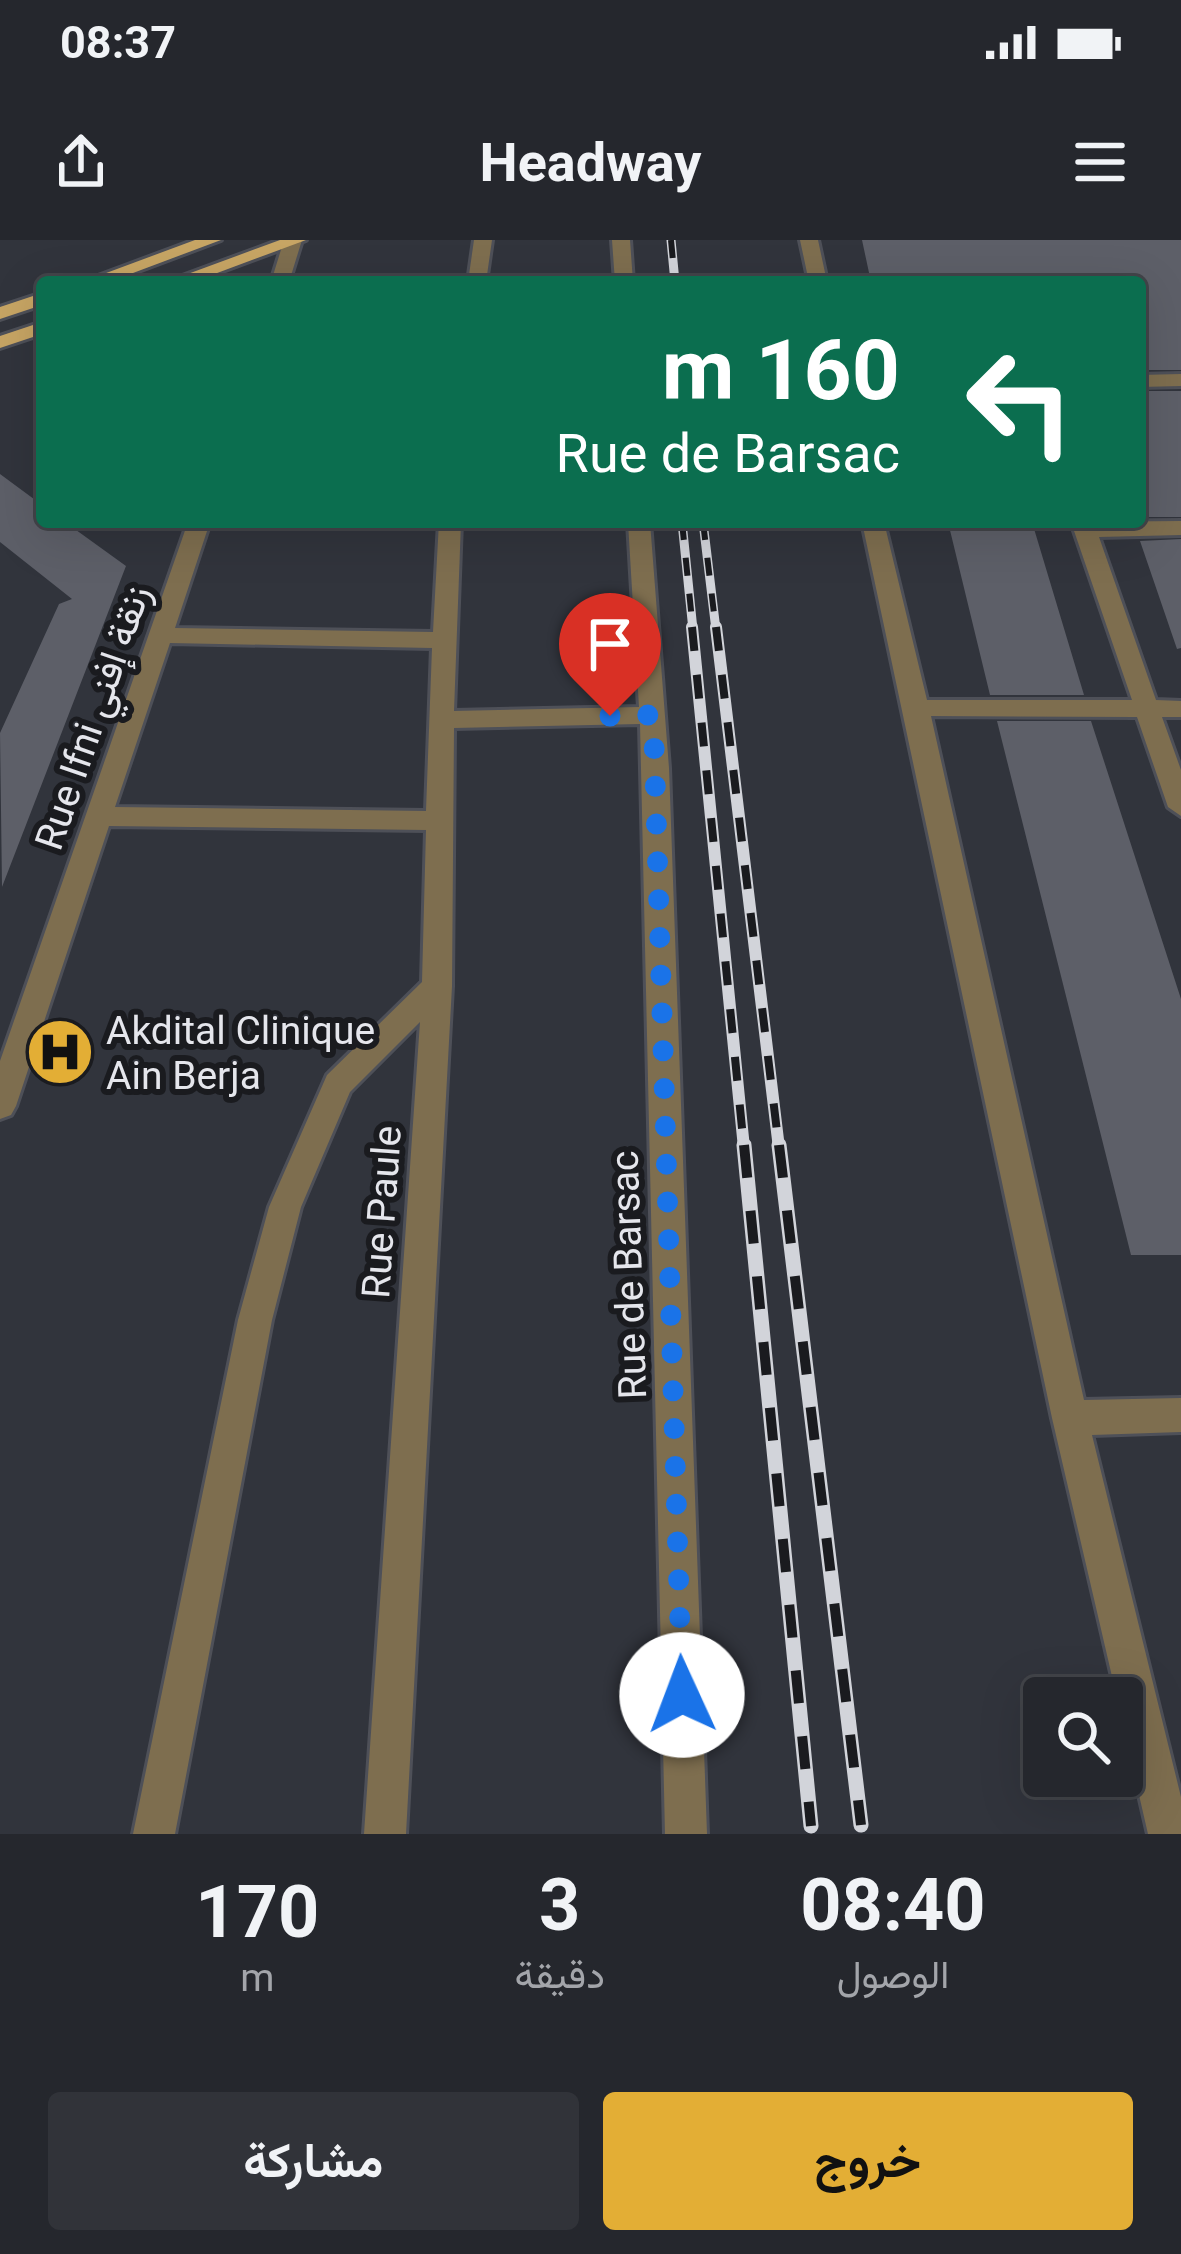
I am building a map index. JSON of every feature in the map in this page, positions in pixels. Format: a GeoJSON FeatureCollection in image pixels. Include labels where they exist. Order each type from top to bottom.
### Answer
{"type":"FeatureCollection","features":[{"type":"Feature","properties":{"kind":"main road"},"geometry":{"type":"LineString","coordinates":[[108,276],[212,240]]}},
{"type":"Feature","properties":{"kind":"main road"},"geometry":{"type":"LineString","coordinates":[[192,276],[294,240]]}},
{"type":"Feature","properties":{"kind":"main road"},"geometry":{"type":"LineString","coordinates":[[0,313],[36,301]]}},
{"type":"Feature","properties":{"kind":"main road"},"geometry":{"type":"LineString","coordinates":[[0,342],[36,330]]}},
{"type":"Feature","properties":{"kind":"street"},"geometry":{"type":"LineString","coordinates":[[282,276],[294,240]]}},
{"type":"Feature","properties":{"kind":"street"},"geometry":{"type":"LineString","coordinates":[[478,276],[483,240]]}},
{"type":"Feature","properties":{"kind":"street"},"geometry":{"type":"LineString","coordinates":[[621,240],[624,276]]}},
{"type":"Feature","properties":{"kind":"street"},"geometry":{"type":"LineString","coordinates":[[809,240],[817,276]]}},
{"type":"Feature","properties":{"kind":"street"},"geometry":{"type":"LineString","coordinates":[[1146,381],[1181,380]]}},
{"type":"Feature","properties":{"kind":"street","name":"Rue Ifni زنقة إفني"},"geometry":{"type":"LineString","coordinates":[[0,1106],[6,1073],[100,816],[197,528]]}},
{"type":"Feature","properties":{"kind":"street","name":"Rue Paule"},"geometry":{"type":"LineString","coordinates":[[385,1834],[437,986],[440,720],[450,528]]}},
{"type":"Feature","properties":{"kind":"street","name":"Rue de Barsac"},"geometry":{"type":"LineString","coordinates":[[639,528],[652,715],[686,1834]]}},
{"type":"Feature","properties":{"kind":"street"},"geometry":{"type":"LineString","coordinates":[[874,528],[1070,1418],[1169,1834]]}},
{"type":"Feature","properties":{"kind":"street"},"geometry":{"type":"LineString","coordinates":[[1084,528],[1181,807]]}},
{"type":"Feature","properties":{"kind":"street"},"geometry":{"type":"LineString","coordinates":[[1132,528],[1181,529]]}},
{"type":"Feature","properties":{"kind":"street"},"geometry":{"type":"LineString","coordinates":[[161,635],[445,640]]}},
{"type":"Feature","properties":{"kind":"street"},"geometry":{"type":"LineString","coordinates":[[917,708],[1181,709]]}},
{"type":"Feature","properties":{"kind":"street"},"geometry":{"type":"LineString","coordinates":[[440,720],[652,715]]}},
{"type":"Feature","properties":{"kind":"street"},"geometry":{"type":"LineString","coordinates":[[100,816],[438,821]]}},
{"type":"Feature","properties":{"kind":"street"},"geometry":{"type":"LineString","coordinates":[[154,1834],[254,1320],[285,1207],[312,1135],[338,1084],[368,1049],[437,986]]}},
{"type":"Feature","properties":{"kind":"street"},"geometry":{"type":"LineString","coordinates":[[1070,1418],[1181,1414]]}},
{"type":"Feature","properties":{"kind":"building"},"geometry":{"type":"Polygon","coordinates":[[[862,240],[1181,240],[1181,370],[1146,370],[1146,276],[870,276],[862,240]]]}},
{"type":"Feature","properties":{"kind":"building"},"geometry":{"type":"Polygon","coordinates":[[[1146,391],[1181,391],[1181,517],[1146,517],[1146,391]]]}},
{"type":"Feature","properties":{"kind":"building"},"geometry":{"type":"Polygon","coordinates":[[[0,474],[36,501],[36,528],[73,528],[126,566],[2,887],[0,733],[59,604],[72,599],[0,542],[0,474]]]}},
{"type":"Feature","properties":{"kind":"building"},"geometry":{"type":"Polygon","coordinates":[[[949,528],[1034,528],[1084,695],[990,695],[949,528]]]}},
{"type":"Feature","properties":{"kind":"building"},"geometry":{"type":"Polygon","coordinates":[[[1181,539],[1181,648],[1177,649],[1140,541],[1181,539]]]}},
{"type":"Feature","properties":{"kind":"building"},"geometry":{"type":"Polygon","coordinates":[[[997,721],[1091,721],[1181,999],[1181,1255],[1131,1255],[997,721]]]}},
{"type":"Feature","properties":{"kind":"railway"},"geometry":{"type":"LineString","coordinates":[[671,240],[674,276]]}},
{"type":"Feature","properties":{"kind":"railway"},"geometry":{"type":"LineString","coordinates":[[683,528],[693,630]]}},
{"type":"Feature","properties":{"kind":"railway"},"geometry":{"type":"LineString","coordinates":[[704,528],[716,630]]}},
{"type":"Feature","properties":{"kind":"railway"},"geometry":{"type":"LineString","coordinates":[[692,627],[744,1148]]}},
{"type":"Feature","properties":{"kind":"railway"},"geometry":{"type":"LineString","coordinates":[[716,627],[779,1148]]}},
{"type":"Feature","properties":{"kind":"railway"},"geometry":{"type":"LineString","coordinates":[[744,1145],[811,1826]]}},
{"type":"Feature","properties":{"kind":"railway"},"geometry":{"type":"LineString","coordinates":[[779,1145],[861,1825]]}},
{"type":"Feature","properties":{"kind":"place","name":"Akdital Clinique Ain Berja"},"geometry":{"type":"Point","coordinates":[60,1052]}},
{"type":"Feature","properties":{"kind":"route"},"geometry":{"type":"LineString","coordinates":[[610,716],[652,715],[654,741],[682,1695]]}}]}
